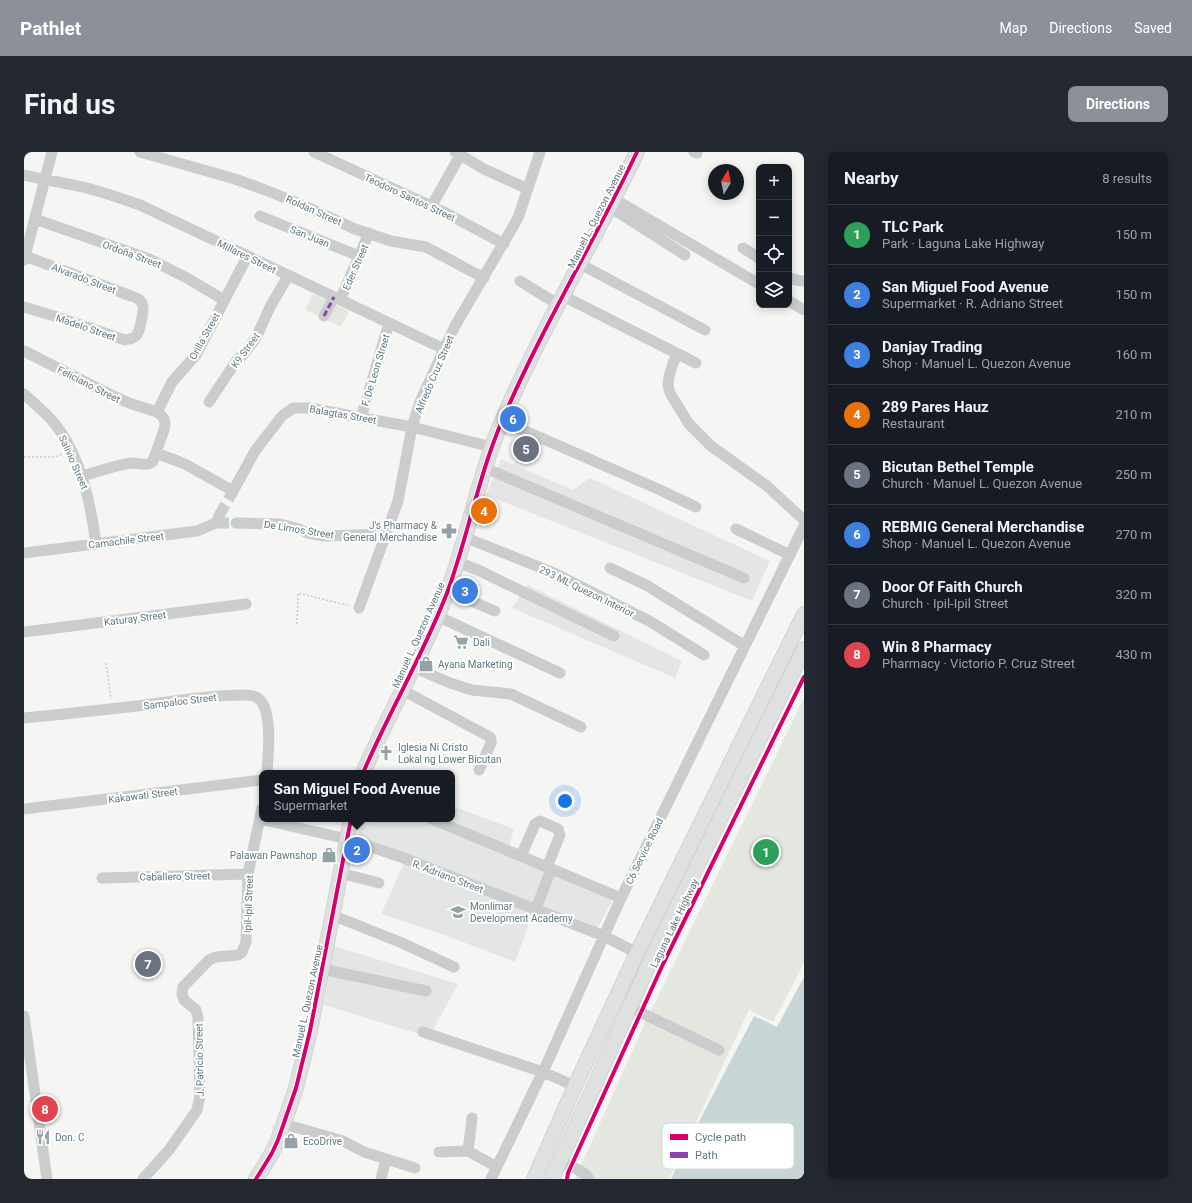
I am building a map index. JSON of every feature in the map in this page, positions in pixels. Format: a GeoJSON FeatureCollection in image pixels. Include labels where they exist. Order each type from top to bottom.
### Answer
{"type":"FeatureCollection","features":[{"type":"Feature","properties":{"kind":"main road","name":"Manuel L. Quezon Avenue"},"geometry":{"type":"LineString","coordinates":[[364,770],[437,616],[447,591],[485,468],[502,421],[561,300],[637,152]]}},
{"type":"Feature","properties":{"kind":"main road","name":"Laguna Lake Highway"},"geometry":{"type":"LineString","coordinates":[[534,1179],[569,1083],[633,951],[804,614]]}},
{"type":"Feature","properties":{"kind":"main road","name":"Laguna Lake Highway"},"geometry":{"type":"LineString","coordinates":[[556,1173],[656,949],[804,649]]}},
{"type":"Feature","properties":{"kind":"main road","name":"Manuel L. Quezon Avenue"},"geometry":{"type":"LineString","coordinates":[[256,1179],[272,1153],[284,1124],[296,1088],[310,1031],[350,822]]}},
{"type":"Feature","properties":{"kind":"street"},"geometry":{"type":"LineString","coordinates":[[25,258],[52,152]]}},
{"type":"Feature","properties":{"kind":"street","name":"Roldan Street"},"geometry":{"type":"LineString","coordinates":[[140,152],[234,179],[265,190],[391,242],[426,247],[484,278]]}},
{"type":"Feature","properties":{"kind":"street","name":"Teodoro Santos Street"},"geometry":{"type":"LineString","coordinates":[[314,152],[446,213],[504,244]]}},
{"type":"Feature","properties":{"kind":"street","name":"Alfredo Cruz Street"},"geometry":{"type":"LineString","coordinates":[[358,608],[398,501],[412,427],[420,402],[455,326],[518,218],[540,152]]}},
{"type":"Feature","properties":{"kind":"street"},"geometry":{"type":"LineString","coordinates":[[431,207],[459,153],[486,170],[528,189]]}},
{"type":"Feature","properties":{"kind":"street","name":"Millares Street"},"geometry":{"type":"LineString","coordinates":[[24,175],[86,188],[140,205],[444,349]]}},
{"type":"Feature","properties":{"kind":"street"},"geometry":{"type":"LineString","coordinates":[[612,203],[685,255]]}},
{"type":"Feature","properties":{"kind":"street"},"geometry":{"type":"LineString","coordinates":[[612,203],[756,282]]}},
{"type":"Feature","properties":{"kind":"street","name":"San Juan"},"geometry":{"type":"LineString","coordinates":[[260,216],[359,256]]}},
{"type":"Feature","properties":{"kind":"street","name":"Ordoña Street"},"geometry":{"type":"LineString","coordinates":[[35,219],[149,259],[181,275],[224,300]]}},
{"type":"Feature","properties":{"kind":"street","name":"Eder Street"},"geometry":{"type":"LineString","coordinates":[[324,316],[337,299],[369,233]]}},
{"type":"Feature","properties":{"kind":"street"},"geometry":{"type":"LineString","coordinates":[[743,248],[756,256]]}},
{"type":"Feature","properties":{"kind":"street","name":"Orilla Street"},"geometry":{"type":"LineString","coordinates":[[157,412],[172,382],[196,355],[247,257]]}},
{"type":"Feature","properties":{"kind":"street","name":"Alvarado Street"},"geometry":{"type":"LineString","coordinates":[[25,258],[131,296],[142,302]]}},
{"type":"Feature","properties":{"kind":"street"},"geometry":{"type":"LineString","coordinates":[[580,264],[705,330]]}},
{"type":"Feature","properties":{"kind":"street","name":"K9 Street"},"geometry":{"type":"LineString","coordinates":[[210,402],[237,360],[244,354],[256,338],[270,307],[288,276]]}},
{"type":"Feature","properties":{"kind":"street"},"geometry":{"type":"LineString","coordinates":[[792,279],[802,281]]}},
{"type":"Feature","properties":{"kind":"street"},"geometry":{"type":"LineString","coordinates":[[520,281],[696,363]]}},
{"type":"Feature","properties":{"kind":"street","name":"Madelo Street"},"geometry":{"type":"LineString","coordinates":[[24,307],[125,340],[134,338],[137,335],[144,308],[142,302]]}},
{"type":"Feature","properties":{"kind":"street"},"geometry":{"type":"LineString","coordinates":[[792,303],[804,310]]}},
{"type":"Feature","properties":{"kind":"street","name":"F. De Leon Street"},"geometry":{"type":"LineString","coordinates":[[361,418],[389,323]]}},
{"type":"Feature","properties":{"kind":"street","name":"Feliciano Street"},"geometry":{"type":"LineString","coordinates":[[24,350],[129,403],[157,412]]}},
{"type":"Feature","properties":{"kind":"street"},"geometry":{"type":"LineString","coordinates":[[678,354],[673,363],[668,381],[670,393],[689,424],[711,446],[767,486],[804,520]]}},
{"type":"Feature","properties":{"kind":"street","name":"Salivio Street"},"geometry":{"type":"LineString","coordinates":[[24,394],[55,423],[71,451],[86,488],[91,507],[96,544]]}},
{"type":"Feature","properties":{"kind":"street","name":"Balagtas Street"},"geometry":{"type":"LineString","coordinates":[[156,453],[185,464],[233,492],[255,451],[282,416],[288,411],[299,407],[412,427],[492,447]]}},
{"type":"Feature","properties":{"kind":"street"},"geometry":{"type":"LineString","coordinates":[[82,476],[125,464],[136,463],[146,465],[150,463],[156,453],[165,424],[164,419],[157,412]]}},
{"type":"Feature","properties":{"kind":"street"},"geometry":{"type":"LineString","coordinates":[[502,421],[696,507]]}},
{"type":"Feature","properties":{"kind":"street"},"geometry":{"type":"LineString","coordinates":[[485,468],[744,578]]}},
{"type":"Feature","properties":{"kind":"street","name":"Camachile Street"},"geometry":{"type":"LineString","coordinates":[[24,553],[197,532],[218,520]]}},
{"type":"Feature","properties":{"kind":"street","name":"De Limos Street"},"geometry":{"type":"LineString","coordinates":[[236,523],[280,524],[308,533],[324,536],[386,534]]}},
{"type":"Feature","properties":{"kind":"street","name":"C6 Service Road"},"geometry":{"type":"LineString","coordinates":[[491,1179],[547,1070],[607,937],[621,898],[804,526]]}},
{"type":"Feature","properties":{"kind":"street"},"geometry":{"type":"LineString","coordinates":[[736,529],[790,554]]}},
{"type":"Feature","properties":{"kind":"street","name":"293 ML Quezon Interior"},"geometry":{"type":"LineString","coordinates":[[464,537],[554,573],[651,622],[704,655]]}},
{"type":"Feature","properties":{"kind":"street"},"geometry":{"type":"LineString","coordinates":[[457,562],[478,570],[614,636]]}},
{"type":"Feature","properties":{"kind":"street"},"geometry":{"type":"LineString","coordinates":[[610,568],[646,585],[745,646]]}},
{"type":"Feature","properties":{"kind":"street"},"geometry":{"type":"LineString","coordinates":[[447,591],[495,611]]}},
{"type":"Feature","properties":{"kind":"street","name":"Katuray Street"},"geometry":{"type":"LineString","coordinates":[[24,632],[246,604]]}},
{"type":"Feature","properties":{"kind":"street"},"geometry":{"type":"LineString","coordinates":[[437,616],[560,673]]}},
{"type":"Feature","properties":{"kind":"street"},"geometry":{"type":"LineString","coordinates":[[413,668],[472,690],[511,694],[581,727]]}},
{"type":"Feature","properties":{"kind":"street"},"geometry":{"type":"LineString","coordinates":[[402,690],[490,737],[491,743],[479,770]]}},
{"type":"Feature","properties":{"kind":"street","name":"Sampaloc Street"},"geometry":{"type":"LineString","coordinates":[[24,718],[112,709],[213,696],[252,696],[259,699],[265,709],[268,749],[267,770]]}},
{"type":"Feature","properties":{"kind":"street","name":"Kakawati Street"},"geometry":{"type":"LineString","coordinates":[[24,809],[259,780]]}},
{"type":"Feature","properties":{"kind":"street"},"geometry":{"type":"LineString","coordinates":[[520,856],[535,824],[540,821],[558,829],[560,835],[536,909]]}},
{"type":"Feature","properties":{"kind":"street","name":"Ipil-Ipil Street"},"geometry":{"type":"LineString","coordinates":[[184,1000],[182,994],[183,987],[209,960],[216,957],[238,955],[244,948],[246,942],[248,874],[259,822]]}},
{"type":"Feature","properties":{"kind":"street","name":"R. Adriano Street"},"geometry":{"type":"LineString","coordinates":[[273,822],[347,839],[401,857],[607,937],[633,951]]}},
{"type":"Feature","properties":{"kind":"street"},"geometry":{"type":"LineString","coordinates":[[439,822],[621,898]]}},
{"type":"Feature","properties":{"kind":"street"},"geometry":{"type":"LineString","coordinates":[[340,873],[379,883]]}},
{"type":"Feature","properties":{"kind":"street","name":"Caballero Street"},"geometry":{"type":"LineString","coordinates":[[102,878],[248,874]]}},
{"type":"Feature","properties":{"kind":"street"},"geometry":{"type":"LineString","coordinates":[[332,915],[454,966]]}},
{"type":"Feature","properties":{"kind":"street"},"geometry":{"type":"LineString","coordinates":[[322,970],[426,991]]}},
{"type":"Feature","properties":{"kind":"street","name":"J. Patricio Street"},"geometry":{"type":"LineString","coordinates":[[143,1179],[169,1150],[197,1110],[200,1102],[198,1017],[196,1010],[184,1000]]}},
{"type":"Feature","properties":{"kind":"street"},"geometry":{"type":"LineString","coordinates":[[629,1007],[719,1050]]}},
{"type":"Feature","properties":{"kind":"street"},"geometry":{"type":"LineString","coordinates":[[24,1016],[47,1179]]}},
{"type":"Feature","properties":{"kind":"street"},"geometry":{"type":"LineString","coordinates":[[423,1032],[547,1070],[569,1083]]}},
{"type":"Feature","properties":{"kind":"street"},"geometry":{"type":"LineString","coordinates":[[468,1151],[472,1118]]}},
{"type":"Feature","properties":{"kind":"street"},"geometry":{"type":"LineString","coordinates":[[284,1124],[343,1141],[364,1152],[415,1168]]}},
{"type":"Feature","properties":{"kind":"street"},"geometry":{"type":"LineString","coordinates":[[440,1152],[468,1151],[497,1167]]}},
{"type":"Feature","properties":{"kind":"street"},"geometry":{"type":"LineString","coordinates":[[381,1179],[386,1159]]}},
{"type":"Feature","properties":{"kind":"street"},"geometry":{"type":"LineString","coordinates":[[556,1173],[577,1170],[587,1176],[588,1179]]}},
{"type":"Feature","properties":{"kind":"path"},"geometry":{"type":"LineString","coordinates":[[24,457],[55,457],[71,451]]}},
{"type":"Feature","properties":{"kind":"path"},"geometry":{"type":"LineString","coordinates":[[297,624],[298,593],[358,608]]}},
{"type":"Feature","properties":{"kind":"path"},"geometry":{"type":"LineString","coordinates":[[106,663],[112,709]]}},
{"type":"Feature","properties":{"kind":"shaded area"},"geometry":{"type":"Polygon","coordinates":[[[313,294],[349,311],[341,327],[305,310],[313,294]]]}},
{"type":"Feature","properties":{"kind":"shaded area"},"geometry":{"type":"Polygon","coordinates":[[[501,459],[573,490],[590,478],[770,561],[752,601],[486,495],[501,459]]]}},
{"type":"Feature","properties":{"kind":"shaded area"},"geometry":{"type":"Polygon","coordinates":[[[528,585],[682,661],[675,678],[512,608],[528,585]]]}},
{"type":"Feature","properties":{"kind":"shaded area"},"geometry":{"type":"Polygon","coordinates":[[[804,698],[804,963],[773,1022],[749,1010],[696,1123],[662,1123],[662,1169],[674,1169],[669,1179],[575,1179],[644,1025],[804,698]]]}},
{"type":"Feature","properties":{"kind":"shaded area"},"geometry":{"type":"Polygon","coordinates":[[[455,807],[514,829],[509,846],[617,891],[598,928],[357,837],[361,822],[455,822],[455,807]]]}},
{"type":"Feature","properties":{"kind":"shaded area","name":"Monlimar Development Academy"},"geometry":{"type":"Polygon","coordinates":[[[404,863],[534,910],[515,962],[447,936],[381,914],[404,863]]]}},
{"type":"Feature","properties":{"kind":"shaded area"},"geometry":{"type":"Polygon","coordinates":[[[334,946],[458,984],[429,1037],[324,1005],[334,946]]]}},
{"type":"Feature","properties":{"kind":"shaded area"},"geometry":{"type":"Polygon","coordinates":[[[804,977],[804,1179],[671,1179],[676,1169],[794,1169],[794,1123],[698,1123],[754,1016],[777,1027],[804,977]]]}},
{"type":"Feature","properties":{"kind":"tunnel"},"geometry":{"type":"LineString","coordinates":[[220,514],[232,493]]}},
{"type":"Feature","properties":{"kind":"tunnel"},"geometry":{"type":"LineString","coordinates":[[218,523],[236,523]]}},
{"type":"Feature","properties":{"kind":"marked path"},"geometry":{"type":"LineString","coordinates":[[324,316],[334,297]]}},
{"type":"Feature","properties":{"kind":"cycle path"},"geometry":{"type":"LineString","coordinates":[[364,770],[438,616],[461,550],[486,464],[502,421],[517,387],[637,152]]}},
{"type":"Feature","properties":{"kind":"cycle path"},"geometry":{"type":"LineString","coordinates":[[567,1179],[568,1173],[663,964],[804,677]]}},
{"type":"Feature","properties":{"kind":"cycle path"},"geometry":{"type":"LineString","coordinates":[[256,1179],[278,1140],[296,1088],[310,1031],[350,822]]}},
{"type":"Feature","properties":{"kind":"place","name":"REBMIG General Merchandise"},"geometry":{"type":"Point","coordinates":[513,419]}},
{"type":"Feature","properties":{"kind":"place","name":"Bicutan Bethel Temple"},"geometry":{"type":"Point","coordinates":[526,449]}},
{"type":"Feature","properties":{"kind":"place","name":"289 Pares Hauz"},"geometry":{"type":"Point","coordinates":[484,511]}},
{"type":"Feature","properties":{"kind":"place","name":"J's Pharmacy & General Merchandise"},"geometry":{"type":"Point","coordinates":[449,531]}},
{"type":"Feature","properties":{"kind":"place","name":"Danjay Trading"},"geometry":{"type":"Point","coordinates":[465,591]}},
{"type":"Feature","properties":{"kind":"place","name":"Dali"},"geometry":{"type":"Point","coordinates":[461,642]}},
{"type":"Feature","properties":{"kind":"place","name":"Ayana Marketing"},"geometry":{"type":"Point","coordinates":[426,664]}},
{"type":"Feature","properties":{"kind":"place","name":"Iglesia Ni Cristo Lokal ng Lower Bicutan"},"geometry":{"type":"Point","coordinates":[386,753]}},
{"type":"Feature","properties":{"kind":"place","name":"San Miguel Food Avenue"},"geometry":{"type":"Point","coordinates":[357,850]}},
{"type":"Feature","properties":{"kind":"place","name":"TLC Park"},"geometry":{"type":"Point","coordinates":[766,852]}},
{"type":"Feature","properties":{"kind":"place","name":"Palawan Pawnshop"},"geometry":{"type":"Point","coordinates":[329,855]}},
{"type":"Feature","properties":{"kind":"place","name":"Monlimar Development Academy"},"geometry":{"type":"Point","coordinates":[458,912]}},
{"type":"Feature","properties":{"kind":"place","name":"Door Of Faith Church"},"geometry":{"type":"Point","coordinates":[148,964]}},
{"type":"Feature","properties":{"kind":"place","name":"Win 8 Pharmacy"},"geometry":{"type":"Point","coordinates":[45,1109]}},
{"type":"Feature","properties":{"kind":"place","name":"Don. C"},"geometry":{"type":"Point","coordinates":[43,1137]}},
{"type":"Feature","properties":{"kind":"place","name":"EcoDrive"},"geometry":{"type":"Point","coordinates":[291,1141]}}]}
